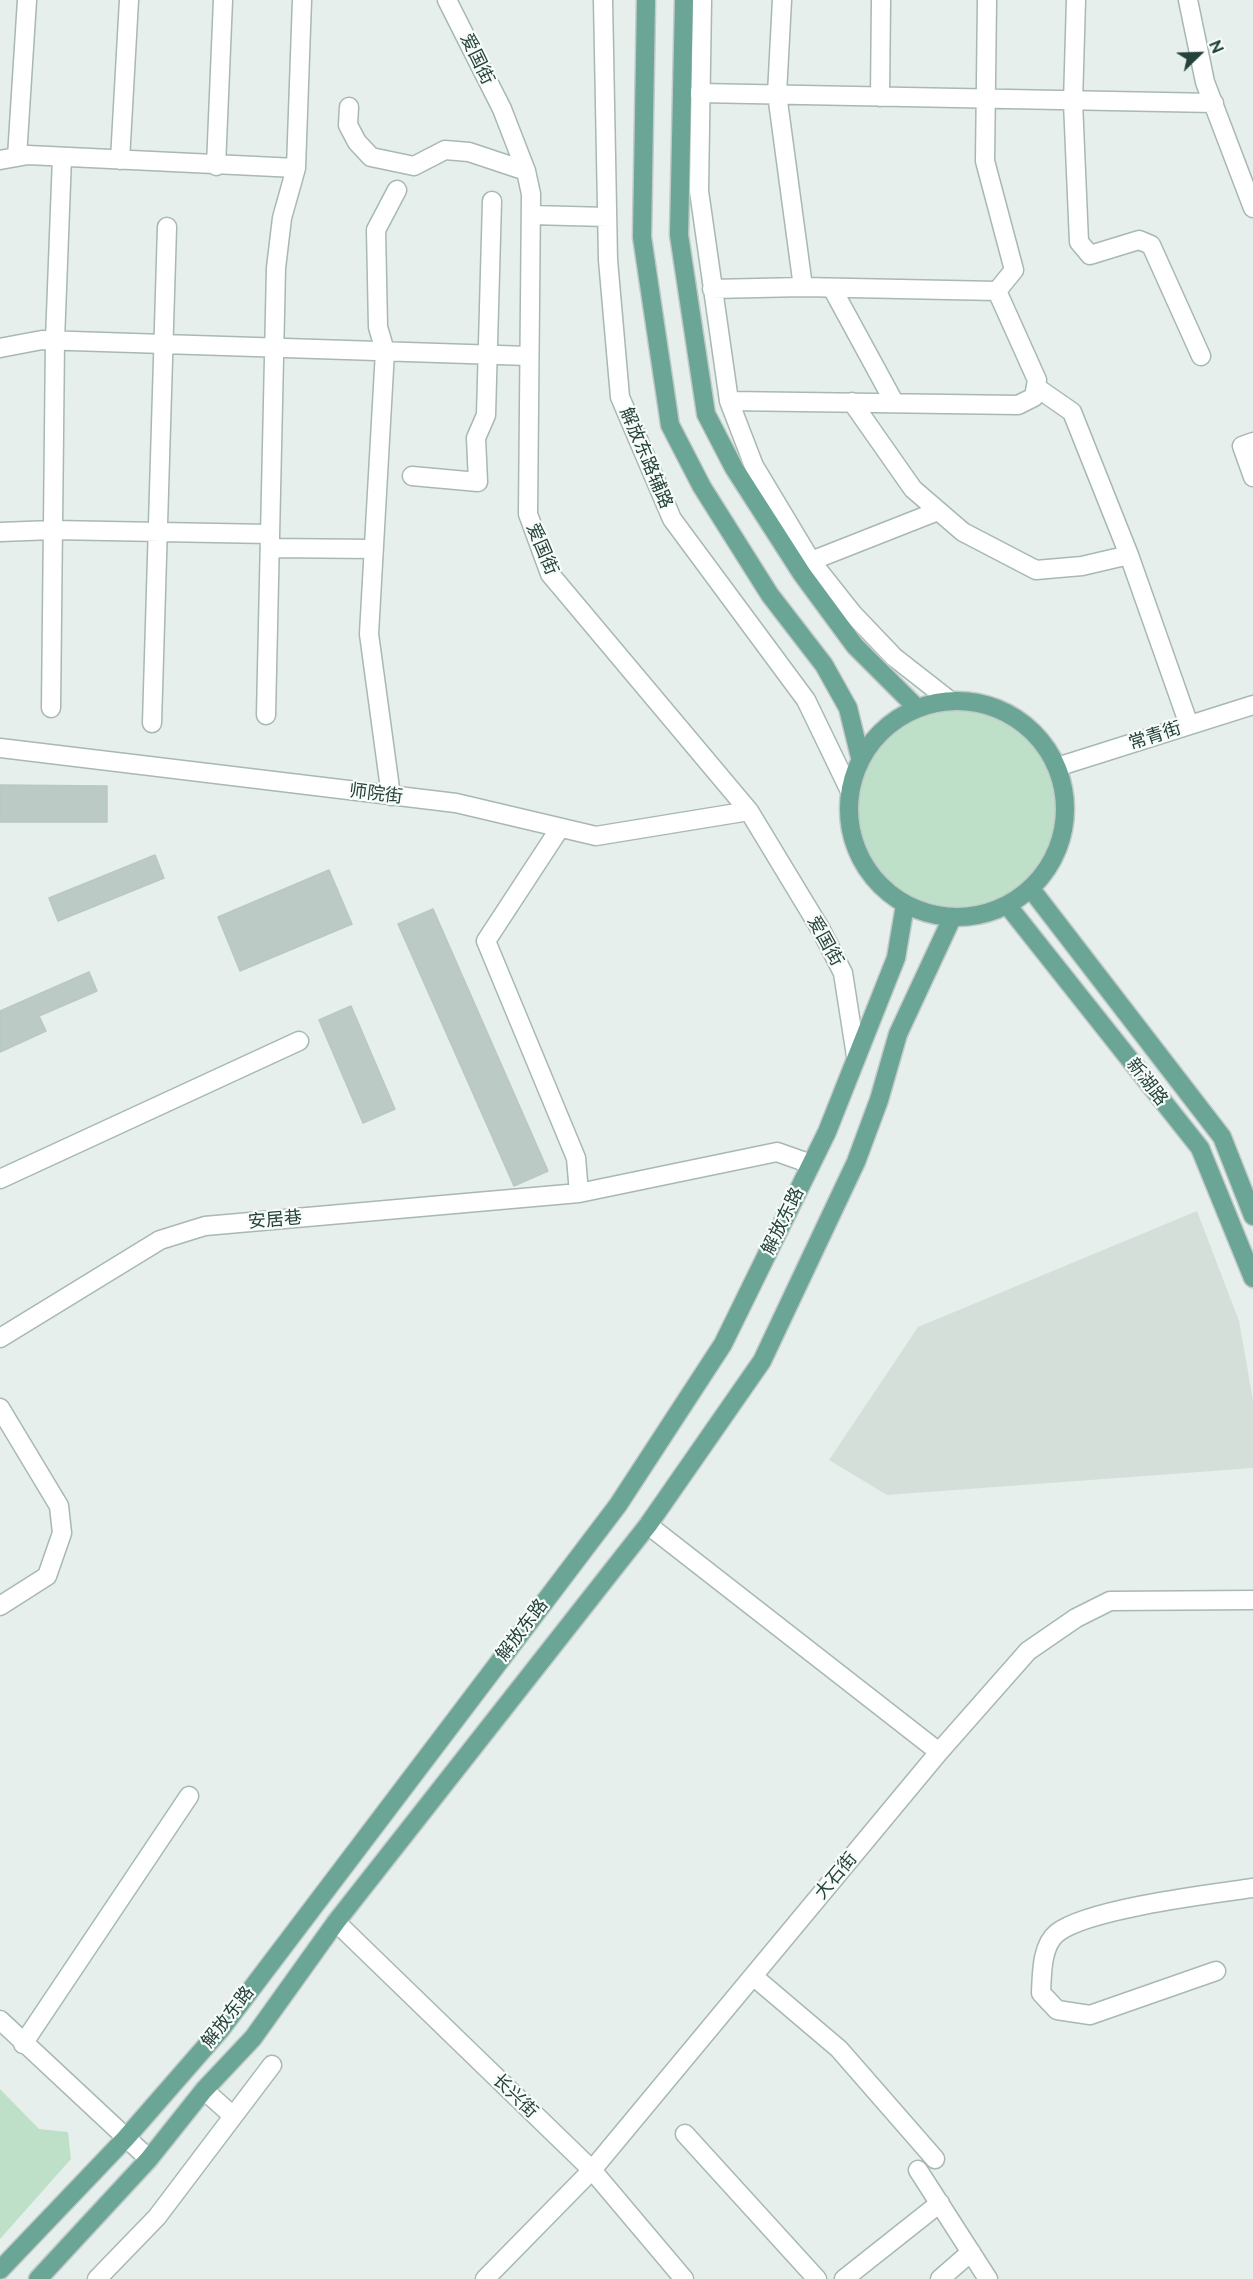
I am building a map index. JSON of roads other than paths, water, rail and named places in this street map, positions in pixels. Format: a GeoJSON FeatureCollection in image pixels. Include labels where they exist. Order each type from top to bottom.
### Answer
{"type":"FeatureCollection","features":[{"type":"Feature","properties":{"kind":"main road"},"geometry":{"type":"LineString","coordinates":[[646,0],[642,237],[670,425],[702,487],[764,585],[824,665],[848,708],[860,757]]}},
{"type":"Feature","properties":{"kind":"main road"},"geometry":{"type":"LineString","coordinates":[[684,0],[679,234],[706,414],[735,468],[801,574],[855,646],[916,707]]}},
{"type":"Feature","properties":{"kind":"main road"},"geometry":{"type":"LineString","coordinates":[[949,700],[983,702],[1014,716],[1040,738],[1057,767],[1065,799],[1063,832],[1052,863],[1031,889],[1008,906],[981,915],[952,918],[928,914],[905,905],[878,884],[859,856],[849,823],[849,789],[860,757],[872,739],[887,724],[916,707],[949,700]]}},
{"type":"Feature","properties":{"kind":"main road","name":"新湖路"},"geometry":{"type":"LineString","coordinates":[[1031,889],[1222,1137],[1253,1215]]}},
{"type":"Feature","properties":{"kind":"main road","name":"解放东路"},"geometry":{"type":"LineString","coordinates":[[0,2270],[124,2139],[221,2029],[618,1504],[723,1344],[827,1132],[896,958],[905,905]]}},
{"type":"Feature","properties":{"kind":"main road","name":"新湖路"},"geometry":{"type":"LineString","coordinates":[[1008,906],[1200,1148],[1253,1278]]}},
{"type":"Feature","properties":{"kind":"main road","name":"解放东路"},"geometry":{"type":"LineString","coordinates":[[38,2279],[149,2159],[204,2090],[253,2038],[336,1922],[648,1525],[762,1360],[856,1162],[879,1100],[898,1034],[952,918]]}},
{"type":"Feature","properties":{"kind":"street"},"geometry":{"type":"LineString","coordinates":[[27,0],[9,158],[62,157],[296,168]]}},
{"type":"Feature","properties":{"kind":"street"},"geometry":{"type":"LineString","coordinates":[[120,160],[129,0]]}},
{"type":"Feature","properties":{"kind":"street"},"geometry":{"type":"LineString","coordinates":[[216,166],[223,0]]}},
{"type":"Feature","properties":{"kind":"street"},"geometry":{"type":"LineString","coordinates":[[266,715],[276,268],[282,218],[296,168],[302,0]]}},
{"type":"Feature","properties":{"kind":"street","name":"爱国街"},"geometry":{"type":"LineString","coordinates":[[447,0],[502,110],[526,171],[531,194],[528,514],[550,574],[749,811],[821,930],[843,973],[856,1056]]}},
{"type":"Feature","properties":{"kind":"street","name":"解放东路辅路"},"geometry":{"type":"LineString","coordinates":[[603,0],[608,261],[620,397],[672,519],[806,699],[849,789]]}},
{"type":"Feature","properties":{"kind":"street"},"geometry":{"type":"LineString","coordinates":[[702,0],[699,191],[729,401],[754,466],[811,561],[853,614],[894,657],[949,700]]}},
{"type":"Feature","properties":{"kind":"street"},"geometry":{"type":"LineString","coordinates":[[782,0],[777,94],[803,287]]}},
{"type":"Feature","properties":{"kind":"street"},"geometry":{"type":"LineString","coordinates":[[880,97],[881,0]]}},
{"type":"Feature","properties":{"kind":"street"},"geometry":{"type":"LineString","coordinates":[[987,0],[985,161],[1014,270],[997,291]]}},
{"type":"Feature","properties":{"kind":"street"},"geometry":{"type":"LineString","coordinates":[[1076,0],[1073,102],[1079,242],[1090,255],[1139,240],[1151,245],[1201,356]]}},
{"type":"Feature","properties":{"kind":"street"},"geometry":{"type":"LineString","coordinates":[[1188,0],[1206,82],[1253,208]]}},
{"type":"Feature","properties":{"kind":"street"},"geometry":{"type":"LineString","coordinates":[[699,93],[987,101],[1214,103]]}},
{"type":"Feature","properties":{"kind":"street"},"geometry":{"type":"LineString","coordinates":[[349,107],[348,125],[357,142],[371,157],[414,166],[445,150],[468,152],[526,171]]}},
{"type":"Feature","properties":{"kind":"street"},"geometry":{"type":"LineString","coordinates":[[51,708],[55,340],[62,157]]}},
{"type":"Feature","properties":{"kind":"street"},"geometry":{"type":"LineString","coordinates":[[391,795],[369,634],[385,351],[378,327],[376,230],[397,190]]}},
{"type":"Feature","properties":{"kind":"street"},"geometry":{"type":"LineString","coordinates":[[412,476],[477,482],[476,438],[486,415],[492,201]]}},
{"type":"Feature","properties":{"kind":"street"},"geometry":{"type":"LineString","coordinates":[[531,215],[607,217]]}},
{"type":"Feature","properties":{"kind":"street"},"geometry":{"type":"LineString","coordinates":[[152,723],[167,227]]}},
{"type":"Feature","properties":{"kind":"street"},"geometry":{"type":"LineString","coordinates":[[712,289],[803,287],[997,291]]}},
{"type":"Feature","properties":{"kind":"street"},"geometry":{"type":"LineString","coordinates":[[832,288],[894,402]]}},
{"type":"Feature","properties":{"kind":"street"},"geometry":{"type":"LineString","coordinates":[[729,401],[1018,405],[1034,397],[1037,380],[997,291]]}},
{"type":"Feature","properties":{"kind":"street"},"geometry":{"type":"LineString","coordinates":[[0,348],[55,340],[529,356]]}},
{"type":"Feature","properties":{"kind":"street"},"geometry":{"type":"LineString","coordinates":[[1036,387],[1072,412],[1129,555],[1189,725]]}},
{"type":"Feature","properties":{"kind":"street"},"geometry":{"type":"LineString","coordinates":[[852,402],[913,489],[963,532],[1036,570],[1082,566],[1129,555]]}},
{"type":"Feature","properties":{"kind":"street"},"geometry":{"type":"LineString","coordinates":[[1253,442],[1242,446],[1253,477]]}},
{"type":"Feature","properties":{"kind":"street"},"geometry":{"type":"LineString","coordinates":[[811,561],[938,511]]}},
{"type":"Feature","properties":{"kind":"street"},"geometry":{"type":"LineString","coordinates":[[0,532],[159,531],[374,549]]}},
{"type":"Feature","properties":{"kind":"street","name":"常青街"},"geometry":{"type":"LineString","coordinates":[[1057,767],[1253,705]]}},
{"type":"Feature","properties":{"kind":"street","name":"师院街"},"geometry":{"type":"LineString","coordinates":[[0,748],[456,803],[596,836],[749,811]]}},
{"type":"Feature","properties":{"kind":"street"},"geometry":{"type":"LineString","coordinates":[[561,828],[486,941],[576,1158],[579,1193]]}},
{"type":"Feature","properties":{"kind":"street"},"geometry":{"type":"LineString","coordinates":[[0,1179],[299,1041]]}},
{"type":"Feature","properties":{"kind":"street","name":"安居巷"},"geometry":{"type":"LineString","coordinates":[[0,1338],[160,1240],[205,1226],[579,1193],[777,1152],[811,1164]]}},
{"type":"Feature","properties":{"kind":"street"},"geometry":{"type":"LineString","coordinates":[[0,1408],[58,1506],[62,1533],[47,1576],[0,1606]]}},
{"type":"Feature","properties":{"kind":"street"},"geometry":{"type":"LineString","coordinates":[[648,1525],[939,1752]]}},
{"type":"Feature","properties":{"kind":"street","name":"大石街"},"geometry":{"type":"LineString","coordinates":[[485,2279],[592,2170],[939,1752],[1028,1651],[1076,1618],[1110,1601],[1253,1600]]}},
{"type":"Feature","properties":{"kind":"street"},"geometry":{"type":"LineString","coordinates":[[23,2044],[189,1796]]}},
{"type":"Feature","properties":{"kind":"street"},"geometry":{"type":"LineString","coordinates":[[1216,1971],[1090,2015],[1057,2010],[1041,1993],[1043,1960],[1056,1934],[1084,1920],[1159,1903],[1253,1887]]}},
{"type":"Feature","properties":{"kind":"street","name":"长兴街"},"geometry":{"type":"LineString","coordinates":[[336,1922],[592,2170],[684,2279]]}},
{"type":"Feature","properties":{"kind":"street"},"geometry":{"type":"LineString","coordinates":[[753,1976],[839,2049],[935,2159]]}},
{"type":"Feature","properties":{"kind":"street"},"geometry":{"type":"LineString","coordinates":[[0,2020],[124,2139],[149,2159]]}},
{"type":"Feature","properties":{"kind":"street"},"geometry":{"type":"LineString","coordinates":[[97,2279],[157,2217],[272,2065]]}},
{"type":"Feature","properties":{"kind":"street"},"geometry":{"type":"LineString","coordinates":[[204,2090],[233,2116]]}},
{"type":"Feature","properties":{"kind":"street"},"geometry":{"type":"LineString","coordinates":[[685,2134],[818,2279]]}},
{"type":"Feature","properties":{"kind":"street"},"geometry":{"type":"LineString","coordinates":[[918,2170],[988,2279]]}},
{"type":"Feature","properties":{"kind":"street"},"geometry":{"type":"LineString","coordinates":[[844,2279],[940,2203]]}},
{"type":"Feature","properties":{"kind":"street"},"geometry":{"type":"LineString","coordinates":[[940,2279],[971,2252]]}}]}
